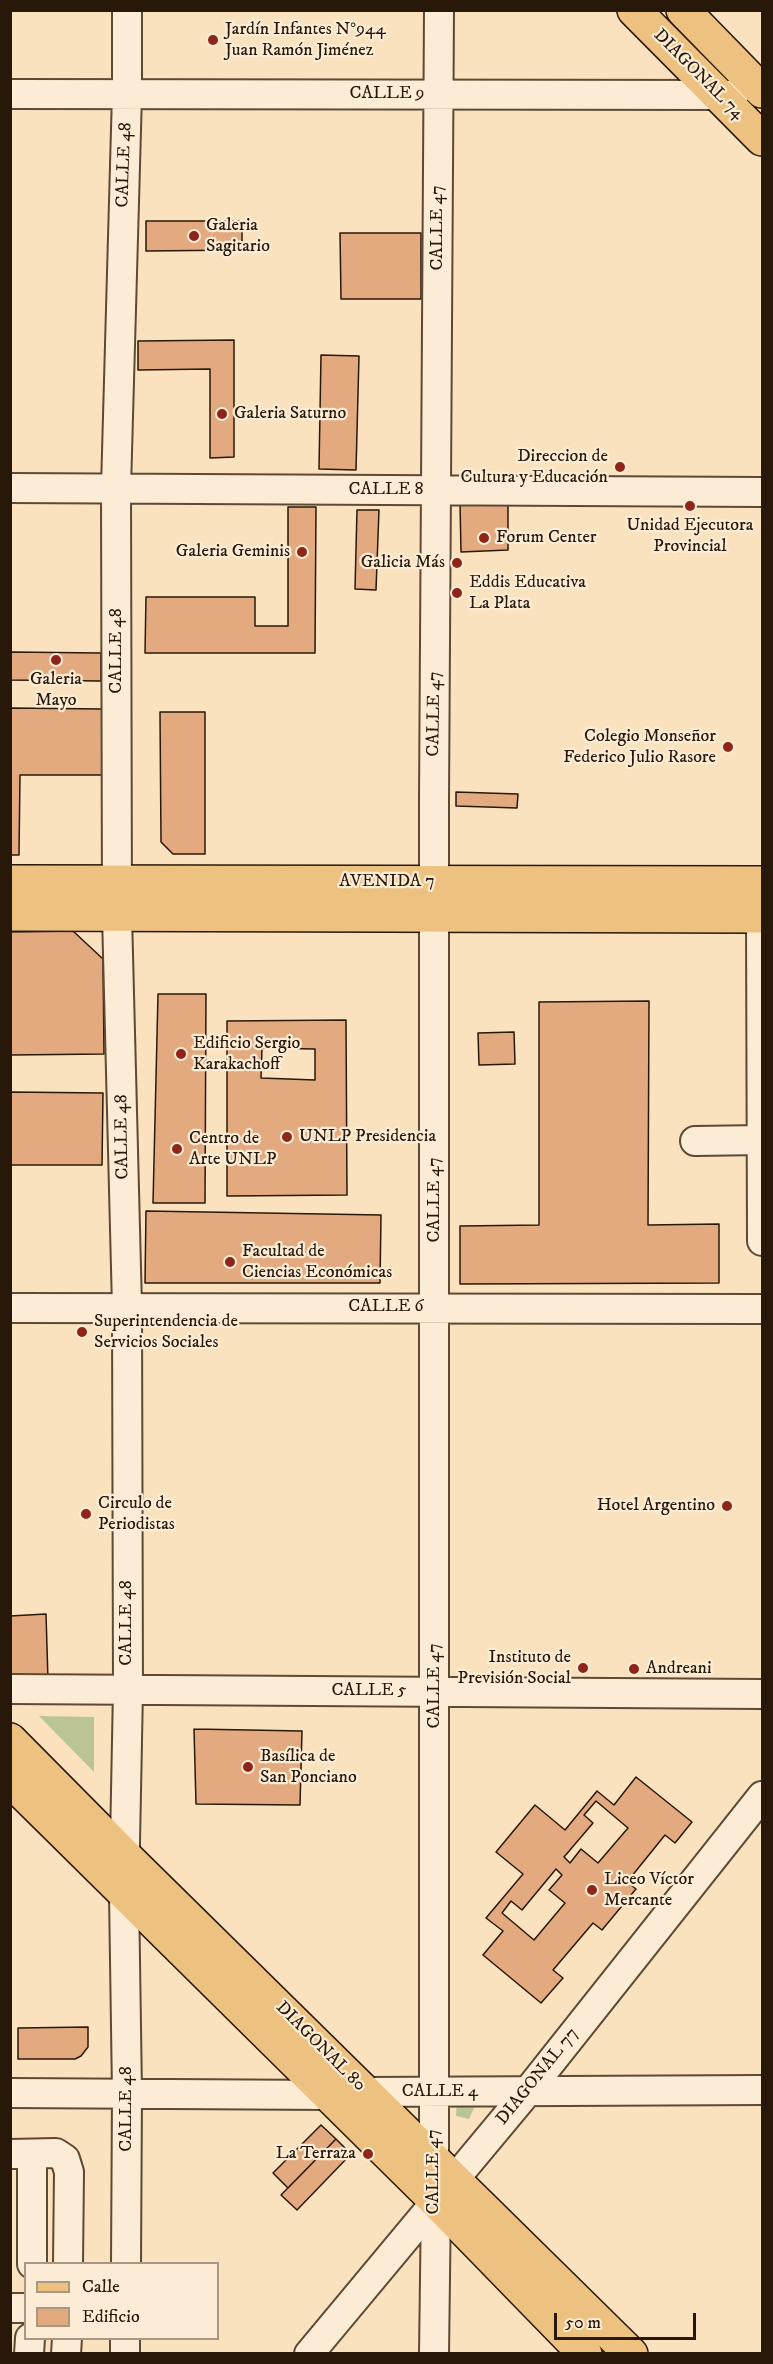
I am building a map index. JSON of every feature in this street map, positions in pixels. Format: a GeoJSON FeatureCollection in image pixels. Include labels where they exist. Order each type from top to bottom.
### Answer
{"type":"FeatureCollection","features":[{"type":"Feature","properties":{"kind":"main road","name":"DIAGONAL 74"},"geometry":{"type":"LineString","coordinates":[[634,10],[762,139]]}},
{"type":"Feature","properties":{"kind":"main road","name":"DIAGONAL 74"},"geometry":{"type":"LineString","coordinates":[[683,10],[762,93]]}},
{"type":"Feature","properties":{"kind":"main road","name":"AVENIDA 7"},"geometry":{"type":"LineString","coordinates":[[10,882],[762,883]]}},
{"type":"Feature","properties":{"kind":"main road","name":"AVENIDA 7"},"geometry":{"type":"LineString","coordinates":[[10,914],[435,915],[762,909]]}},
{"type":"Feature","properties":{"kind":"main road","name":"DIAGONAL 80"},"geometry":{"type":"LineString","coordinates":[[10,1740],[366,2092],[585,2354]]}},
{"type":"Feature","properties":{"kind":"main road","name":"DIAGONAL 80"},"geometry":{"type":"LineString","coordinates":[[10,1780],[328,2095],[441,2180],[631,2354]]}},
{"type":"Feature","properties":{"kind":"street","name":"CALLE 48"},"geometry":{"type":"LineString","coordinates":[[126,2262],[128,2093],[124,1893],[128,1690],[127,1307],[117,915],[116,488],[127,94],[127,10]]}},
{"type":"Feature","properties":{"kind":"street","name":"CALLE 47"},"geometry":{"type":"LineString","coordinates":[[434,2354],[441,2180],[434,2093],[435,882],[439,10]]}},
{"type":"Feature","properties":{"kind":"street","name":"CALLE 9"},"geometry":{"type":"LineString","coordinates":[[10,94],[718,95],[762,93]]}},
{"type":"Feature","properties":{"kind":"street","name":"CALLE 8"},"geometry":{"type":"LineString","coordinates":[[10,488],[762,492]]}},
{"type":"Feature","properties":{"kind":"street"},"geometry":{"type":"LineString","coordinates":[[762,909],[762,1241]]}},
{"type":"Feature","properties":{"kind":"street"},"geometry":{"type":"LineString","coordinates":[[695,1141],[762,1140]]}},
{"type":"Feature","properties":{"kind":"street","name":"CALLE 6"},"geometry":{"type":"LineString","coordinates":[[10,1308],[762,1309]]}},
{"type":"Feature","properties":{"kind":"street","name":"CALLE 5"},"geometry":{"type":"LineString","coordinates":[[10,1689],[762,1694]]}},
{"type":"Feature","properties":{"kind":"street","name":"DIAGONAL 77"},"geometry":{"type":"LineString","coordinates":[[309,2354],[441,2180],[528,2091],[762,1796]]}},
{"type":"Feature","properties":{"kind":"street","name":"CALLE 4"},"geometry":{"type":"LineString","coordinates":[[10,2093],[328,2095],[366,2092],[762,2090]]}},
{"type":"Feature","properties":{"kind":"street"},"geometry":{"type":"LineString","coordinates":[[32,2262],[22,2154],[56,2153],[65,2159],[69,2172],[68,2262]]}},
{"type":"Feature","properties":{"kind":"green space"},"geometry":{"type":"Polygon","coordinates":[[[39,1716],[94,1717],[94,1772],[39,1716]]]}},
{"type":"Feature","properties":{"kind":"green space"},"geometry":{"type":"Polygon","coordinates":[[[457,2101],[477,2101],[469,2119],[456,2116],[457,2101]]]}},
{"type":"Feature","properties":{"kind":"building","name":"Galeria Sagitario"},"geometry":{"type":"Polygon","coordinates":[[[146,221],[242,221],[242,250],[146,251],[146,221]]]}},
{"type":"Feature","properties":{"kind":"building"},"geometry":{"type":"Polygon","coordinates":[[[340,233],[421,233],[421,299],[341,299],[340,233]]]}},
{"type":"Feature","properties":{"kind":"building","name":"Galeria Saturno"},"geometry":{"type":"Polygon","coordinates":[[[234,340],[234,457],[210,458],[210,369],[138,370],[138,341],[234,340]]]}},
{"type":"Feature","properties":{"kind":"building"},"geometry":{"type":"Polygon","coordinates":[[[321,355],[359,356],[356,470],[319,469],[321,355]]]}},
{"type":"Feature","properties":{"kind":"building","name":"Forum Center"},"geometry":{"type":"Polygon","coordinates":[[[460,503],[508,504],[508,550],[461,552],[460,503]]]}},
{"type":"Feature","properties":{"kind":"building","name":"Galeria Geminis"},"geometry":{"type":"Polygon","coordinates":[[[288,507],[316,507],[315,653],[145,653],[146,597],[255,597],[255,626],[288,626],[288,507]]]}},
{"type":"Feature","properties":{"kind":"building"},"geometry":{"type":"Polygon","coordinates":[[[357,510],[379,510],[376,590],[355,589],[357,510]]]}},
{"type":"Feature","properties":{"kind":"building","name":"Galeria Mayo"},"geometry":{"type":"Polygon","coordinates":[[[10,652],[101,653],[101,681],[10,680],[10,652]]]}},
{"type":"Feature","properties":{"kind":"building"},"geometry":{"type":"Polygon","coordinates":[[[10,708],[103,709],[102,775],[20,775],[19,855],[10,855],[10,708]]]}},
{"type":"Feature","properties":{"kind":"building"},"geometry":{"type":"Polygon","coordinates":[[[160,712],[205,712],[205,854],[173,854],[161,842],[160,712]]]}},
{"type":"Feature","properties":{"kind":"building"},"geometry":{"type":"Polygon","coordinates":[[[456,792],[518,794],[517,808],[456,806],[456,792]]]}},
{"type":"Feature","properties":{"kind":"building"},"geometry":{"type":"Polygon","coordinates":[[[73,931],[103,959],[104,1054],[10,1055],[10,932],[73,931]]]}},
{"type":"Feature","properties":{"kind":"building","name":"Edificio Sergio Karakachoff"},"geometry":{"type":"Polygon","coordinates":[[[158,994],[206,994],[205,1203],[153,1203],[158,994]]]}},
{"type":"Feature","properties":{"kind":"building"},"geometry":{"type":"Polygon","coordinates":[[[649,1001],[648,1225],[719,1224],[719,1283],[460,1284],[460,1226],[539,1225],[539,1002],[649,1001]]]}},
{"type":"Feature","properties":{"kind":"building","name":"UNLP Presidencia"},"geometry":{"type":"Polygon","coordinates":[[[346,1020],[347,1195],[227,1196],[227,1021],[346,1020]],[[262,1048],[261,1078],[315,1080],[315,1049],[262,1048]]]}},
{"type":"Feature","properties":{"kind":"building"},"geometry":{"type":"Polygon","coordinates":[[[514,1032],[515,1064],[479,1065],[478,1033],[514,1032]]]}},
{"type":"Feature","properties":{"kind":"building"},"geometry":{"type":"Polygon","coordinates":[[[10,1092],[103,1093],[102,1165],[10,1165],[10,1092]]]}},
{"type":"Feature","properties":{"kind":"building"},"geometry":{"type":"Polygon","coordinates":[[[146,1211],[381,1215],[380,1283],[145,1283],[146,1211]]]}},
{"type":"Feature","properties":{"kind":"building"},"geometry":{"type":"Polygon","coordinates":[[[46,1614],[48,1680],[10,1681],[10,1616],[46,1614]]]}},
{"type":"Feature","properties":{"kind":"building","name":"Basílica de San Ponciano"},"geometry":{"type":"Polygon","coordinates":[[[194,1729],[302,1731],[300,1805],[196,1804],[194,1729]]]}},
{"type":"Feature","properties":{"kind":"building","name":"Liceo Víctor Mercante"},"geometry":{"type":"Polygon","coordinates":[[[636,1777],[692,1822],[675,1843],[665,1835],[627,1882],[636,1889],[602,1930],[593,1923],[553,1970],[563,1978],[541,2003],[483,1955],[503,1931],[486,1918],[523,1874],[496,1852],[535,1805],[565,1830],[597,1791],[614,1805],[636,1777]],[[596,1801],[584,1815],[593,1823],[564,1857],[570,1863],[581,1849],[598,1863],[628,1828],[596,1801]],[[556,1869],[522,1910],[511,1901],[502,1913],[534,1940],[565,1903],[549,1890],[562,1875],[556,1869]]]}},
{"type":"Feature","properties":{"kind":"building"},"geometry":{"type":"Polygon","coordinates":[[[88,2027],[88,2047],[81,2056],[75,2059],[18,2059],[18,2028],[88,2027]]]}},
{"type":"Feature","properties":{"kind":"building"},"geometry":{"type":"Polygon","coordinates":[[[321,2125],[336,2139],[288,2188],[273,2173],[321,2125]]]}},
{"type":"Feature","properties":{"kind":"building"},"geometry":{"type":"Polygon","coordinates":[[[336,2139],[351,2154],[297,2210],[281,2195],[336,2139]]]}},
{"type":"Feature","properties":{"kind":"place","name":"Jardín Infantes N°944 Juan Ramón Jiménez"},"geometry":{"type":"Point","coordinates":[213,40]}},
{"type":"Feature","properties":{"kind":"place","name":"Galeria Sagitario"},"geometry":{"type":"Point","coordinates":[194,236]}},
{"type":"Feature","properties":{"kind":"place","name":"Galeria Saturno"},"geometry":{"type":"Point","coordinates":[222,414]}},
{"type":"Feature","properties":{"kind":"place","name":"Direccion de Cultura y Educación"},"geometry":{"type":"Point","coordinates":[620,467]}},
{"type":"Feature","properties":{"kind":"place","name":"Unidad Ejecutora Provincial"},"geometry":{"type":"Point","coordinates":[690,506]}},
{"type":"Feature","properties":{"kind":"place","name":"Forum Center"},"geometry":{"type":"Point","coordinates":[484,538]}},
{"type":"Feature","properties":{"kind":"place","name":"Galeria Geminis"},"geometry":{"type":"Point","coordinates":[302,552]}},
{"type":"Feature","properties":{"kind":"place","name":"Galicia Más"},"geometry":{"type":"Point","coordinates":[457,563]}},
{"type":"Feature","properties":{"kind":"place","name":"Eddis Educativa La Plata"},"geometry":{"type":"Point","coordinates":[457,593]}},
{"type":"Feature","properties":{"kind":"place","name":"Galeria Mayo"},"geometry":{"type":"Point","coordinates":[56,660]}},
{"type":"Feature","properties":{"kind":"place","name":"Colegio Monseñor Federico Julio Rasore"},"geometry":{"type":"Point","coordinates":[728,747]}},
{"type":"Feature","properties":{"kind":"place","name":"Edificio Sergio Karakachoff"},"geometry":{"type":"Point","coordinates":[181,1054]}},
{"type":"Feature","properties":{"kind":"place","name":"UNLP Presidencia"},"geometry":{"type":"Point","coordinates":[287,1137]}},
{"type":"Feature","properties":{"kind":"place","name":"Centro de Arte UNLP"},"geometry":{"type":"Point","coordinates":[177,1149]}},
{"type":"Feature","properties":{"kind":"place","name":"Facultad de Ciencias Económicas"},"geometry":{"type":"Point","coordinates":[230,1262]}},
{"type":"Feature","properties":{"kind":"place","name":"Superintendencia de Servicios Sociales"},"geometry":{"type":"Point","coordinates":[82,1332]}},
{"type":"Feature","properties":{"kind":"place","name":"Hotel Argentino"},"geometry":{"type":"Point","coordinates":[727,1506]}},
{"type":"Feature","properties":{"kind":"place","name":"Circulo de Periodistas"},"geometry":{"type":"Point","coordinates":[86,1514]}},
{"type":"Feature","properties":{"kind":"place","name":"Instituto de Previsión Social"},"geometry":{"type":"Point","coordinates":[583,1668]}},
{"type":"Feature","properties":{"kind":"place","name":"Andreani"},"geometry":{"type":"Point","coordinates":[634,1669]}},
{"type":"Feature","properties":{"kind":"place","name":"Basílica de San Ponciano"},"geometry":{"type":"Point","coordinates":[248,1767]}},
{"type":"Feature","properties":{"kind":"place","name":"Liceo Víctor Mercante"},"geometry":{"type":"Point","coordinates":[592,1890]}},
{"type":"Feature","properties":{"kind":"place","name":"La Terraza"},"geometry":{"type":"Point","coordinates":[368,2154]}}]}
